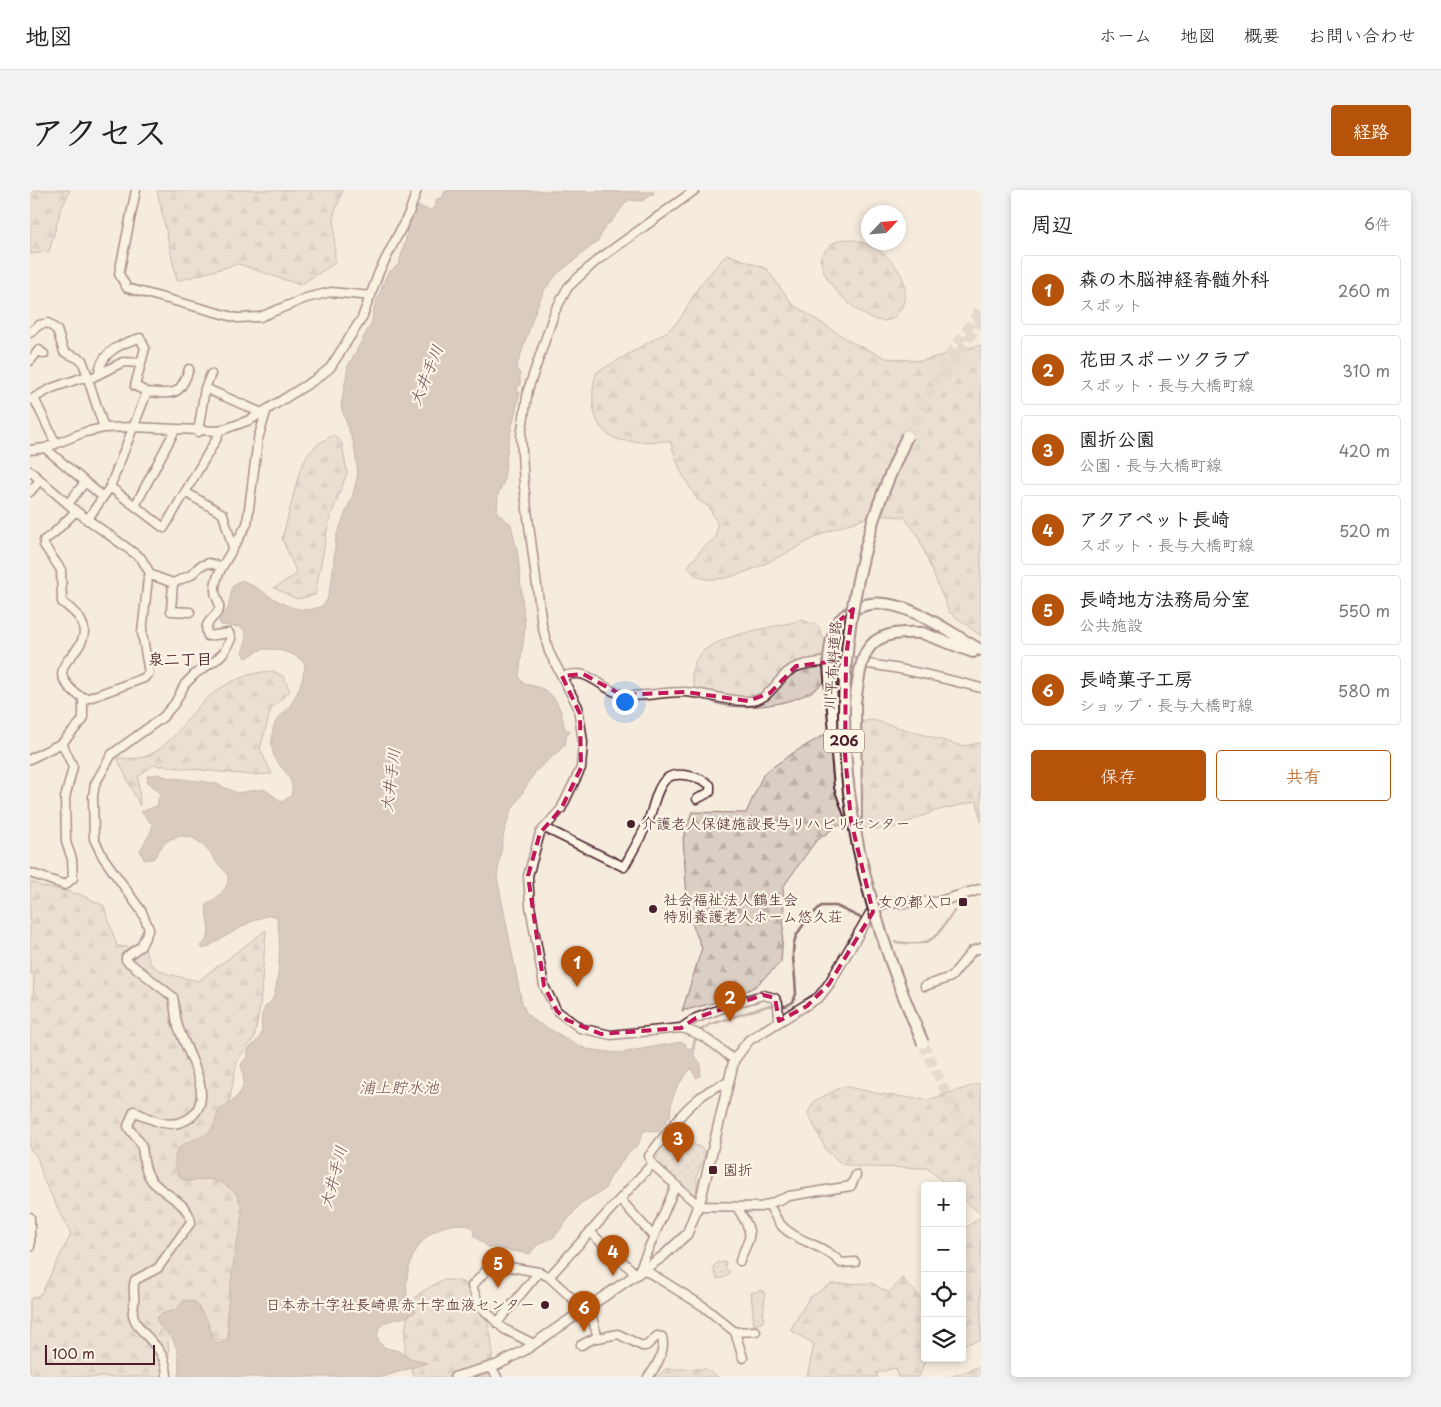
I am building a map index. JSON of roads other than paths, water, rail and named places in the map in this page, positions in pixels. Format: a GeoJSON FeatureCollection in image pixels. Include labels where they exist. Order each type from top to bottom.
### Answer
{"type":"FeatureCollection","features":[{"type":"Feature","properties":{"kind":"highway","name":"川平有料道路"},"geometry":{"type":"LineString","coordinates":[[909,437],[874,535],[862,583],[854,628],[848,715],[849,753],[854,822],[869,882],[885,936],[925,1043]]}},
{"type":"Feature","properties":{"kind":"highway"},"geometry":{"type":"LineString","coordinates":[[854,822],[840,787],[828,661],[830,639],[839,621],[848,611],[859,605],[885,603],[901,607],[933,622],[981,650]]}},
{"type":"Feature","properties":{"kind":"highway"},"geometry":{"type":"LineString","coordinates":[[854,822],[855,703],[861,661],[870,647],[882,637],[898,632],[922,633],[981,655]]}},
{"type":"Feature","properties":{"kind":"main road"},"geometry":{"type":"LineString","coordinates":[[455,1377],[491,1367],[510,1359],[641,1273],[687,1234],[699,1206],[734,1060],[748,1040],[818,997],[829,984],[860,928],[870,914],[884,903],[938,902],[981,889]]}},
{"type":"Feature","properties":{"kind":"street"},"geometry":{"type":"LineString","coordinates":[[136,190],[119,274],[127,288],[237,318],[260,317],[306,298],[331,292],[371,296]]}},
{"type":"Feature","properties":{"kind":"street"},"geometry":{"type":"LineString","coordinates":[[30,450],[45,448],[85,432],[104,428],[134,427],[198,432],[218,431],[241,424],[265,412],[330,368],[362,318],[379,272],[409,212],[417,190]]}},
{"type":"Feature","properties":{"kind":"street"},"geometry":{"type":"LineString","coordinates":[[695,190],[595,262],[568,287],[555,311],[528,390],[521,436],[524,486],[542,625],[549,652],[580,714],[583,755],[581,768],[573,788],[561,809],[545,828],[536,843],[528,876],[530,906],[544,986],[557,1011],[580,1028],[601,1034],[681,1028],[702,1036],[734,1060]]}},
{"type":"Feature","properties":{"kind":"street"},"geometry":{"type":"LineString","coordinates":[[30,333],[39,325],[48,323],[57,330],[64,352],[82,360],[88,372],[87,376],[104,428]]}},
{"type":"Feature","properties":{"kind":"street"},"geometry":{"type":"LineString","coordinates":[[99,374],[101,362],[120,344],[140,338],[145,348],[136,386],[147,392],[172,394],[185,382],[189,369]]}},
{"type":"Feature","properties":{"kind":"street"},"geometry":{"type":"LineString","coordinates":[[30,361],[38,350],[44,354]]}},
{"type":"Feature","properties":{"kind":"street"},"geometry":{"type":"LineString","coordinates":[[56,444],[32,399],[52,388],[87,376],[89,379],[122,362],[141,362]]}},
{"type":"Feature","properties":{"kind":"street"},"geometry":{"type":"LineString","coordinates":[[198,432],[205,388],[211,374]]}},
{"type":"Feature","properties":{"kind":"street"},"geometry":{"type":"LineString","coordinates":[[205,388],[265,412]]}},
{"type":"Feature","properties":{"kind":"street"},"geometry":{"type":"LineString","coordinates":[[87,520],[110,487],[147,392]]}},
{"type":"Feature","properties":{"kind":"street"},"geometry":{"type":"LineString","coordinates":[[167,1377],[163,1356],[152,1339],[137,1323],[133,1314],[132,1288],[135,1280],[158,1268],[189,1228],[190,1216],[182,1204],[150,1180],[142,1154],[142,1147],[138,1138],[130,1132],[128,1126],[134,1111],[166,1124],[179,1124],[191,1117],[199,1108],[201,1093],[198,1071],[177,1022],[173,997],[126,960],[126,957],[141,946],[149,929],[142,912],[103,857],[94,839],[93,796],[95,784],[112,754],[163,717],[175,703],[185,684],[224,652],[231,639],[229,633],[208,636],[206,631],[208,622],[219,610],[214,591],[222,567],[247,524],[258,439],[261,421],[265,412]]}},
{"type":"Feature","properties":{"kind":"street"},"geometry":{"type":"LineString","coordinates":[[136,506],[175,430]]}},
{"type":"Feature","properties":{"kind":"street"},"geometry":{"type":"LineString","coordinates":[[110,487],[164,528],[217,438],[218,431]]}},
{"type":"Feature","properties":{"kind":"street"},"geometry":{"type":"LineString","coordinates":[[45,448],[103,497]]}},
{"type":"Feature","properties":{"kind":"street"},"geometry":{"type":"LineString","coordinates":[[30,471],[87,520],[141,558],[151,575],[172,582],[191,575],[200,566],[209,563],[222,567]]}},
{"type":"Feature","properties":{"kind":"street"},"geometry":{"type":"LineString","coordinates":[[30,492],[40,480]]}},
{"type":"Feature","properties":{"kind":"street"},"geometry":{"type":"LineString","coordinates":[[68,504],[85,482]]}},
{"type":"Feature","properties":{"kind":"street"},"geometry":{"type":"LineString","coordinates":[[185,492],[223,514],[233,548]]}},
{"type":"Feature","properties":{"kind":"street"},"geometry":{"type":"LineString","coordinates":[[76,511],[53,534],[44,540],[44,545],[61,570],[62,602],[76,612],[83,623],[83,637],[79,647],[65,661],[62,675],[65,682],[83,698],[89,698],[144,678],[149,673],[142,633],[148,578],[151,575]]}},
{"type":"Feature","properties":{"kind":"street"},"geometry":{"type":"LineString","coordinates":[[172,582],[171,611],[190,612]]}},
{"type":"Feature","properties":{"kind":"street"},"geometry":{"type":"LineString","coordinates":[[562,676],[583,674],[622,695],[686,692],[748,702],[762,699],[796,666],[811,662],[856,663],[894,668],[981,688]]}},
{"type":"Feature","properties":{"kind":"street"},"geometry":{"type":"LineString","coordinates":[[30,759],[62,743],[83,720],[83,698]]}},
{"type":"Feature","properties":{"kind":"street"},"geometry":{"type":"LineString","coordinates":[[30,873],[65,885],[74,878],[72,859],[66,842],[65,798],[73,767],[62,743]]}},
{"type":"Feature","properties":{"kind":"street"},"geometry":{"type":"LineString","coordinates":[[545,828],[624,867],[647,824],[662,784],[668,777],[676,774],[704,780],[710,785],[710,792],[697,799]]}},
{"type":"Feature","properties":{"kind":"street"},"geometry":{"type":"LineString","coordinates":[[925,986],[951,977],[972,951],[981,948]]}},
{"type":"Feature","properties":{"kind":"street"},"geometry":{"type":"LineString","coordinates":[[681,1028],[696,1018],[763,995],[775,998],[779,1021]]}},
{"type":"Feature","properties":{"kind":"street"},"geometry":{"type":"LineString","coordinates":[[729,1082],[721,1084],[691,1105],[649,1156],[652,1164],[699,1206],[761,1207],[789,1196],[850,1186],[856,1175]]}},
{"type":"Feature","properties":{"kind":"street"},"geometry":{"type":"LineString","coordinates":[[549,1277],[652,1164]]}},
{"type":"Feature","properties":{"kind":"street"},"geometry":{"type":"LineString","coordinates":[[641,1273],[676,1185]]}},
{"type":"Feature","properties":{"kind":"street"},"geometry":{"type":"LineString","coordinates":[[620,1199],[654,1237]]}},
{"type":"Feature","properties":{"kind":"street"},"geometry":{"type":"LineString","coordinates":[[769,1204],[780,1225],[788,1231],[833,1254],[841,1263],[855,1262]]}},
{"type":"Feature","properties":{"kind":"street"},"geometry":{"type":"LineString","coordinates":[[737,1207],[750,1231],[750,1237],[743,1250],[740,1262]]}},
{"type":"Feature","properties":{"kind":"street"},"geometry":{"type":"LineString","coordinates":[[30,1217],[30,1246]]}},
{"type":"Feature","properties":{"kind":"street"},"geometry":{"type":"LineString","coordinates":[[590,1232],[641,1273],[703,1306],[735,1332],[743,1358]]}},
{"type":"Feature","properties":{"kind":"street"},"geometry":{"type":"LineString","coordinates":[[534,1344],[510,1333],[479,1305],[472,1286],[492,1264],[539,1272],[549,1277],[587,1309],[597,1337]]}},
{"type":"Feature","properties":{"kind":"street"},"geometry":{"type":"LineString","coordinates":[[498,1322],[539,1272]]}},
{"type":"Feature","properties":{"kind":"street"},"geometry":{"type":"LineString","coordinates":[[735,1332],[756,1331]]}},
{"type":"Feature","properties":{"kind":"street"},"geometry":{"type":"LineString","coordinates":[[581,1345],[597,1337],[618,1334],[642,1346],[646,1346],[660,1336],[663,1340],[660,1357],[648,1377]]}},
{"type":"Feature","properties":{"kind":"street"},"geometry":{"type":"LineString","coordinates":[[491,1367],[497,1377]]}},
{"type":"Feature","properties":{"kind":"water","name":"浦上貯水池"},"geometry":{"type":"Polygon","coordinates":[[[446,190],[654,192],[642,201],[628,200],[611,222],[606,225],[598,241],[557,274],[545,289],[536,309],[516,369],[520,373],[520,386],[517,386],[518,393],[520,392],[508,444],[504,481],[498,494],[497,513],[511,524],[518,556],[525,627],[519,677],[524,684],[542,689],[554,698],[561,712],[565,730],[569,730],[570,733],[567,734],[565,745],[536,771],[511,811],[504,832],[497,877],[522,1003],[527,1014],[536,1022],[586,1049],[619,1053],[681,1042],[686,1044],[685,1047],[691,1049],[695,1039],[694,1056],[701,1063],[700,1076],[696,1078],[691,1068],[677,1087],[672,1100],[670,1116],[658,1132],[647,1130],[643,1132],[638,1145],[630,1151],[611,1176],[604,1190],[581,1203],[555,1236],[536,1246],[530,1254],[488,1247],[474,1236],[471,1227],[466,1225],[451,1225],[439,1229],[428,1236],[413,1255],[409,1267],[407,1293],[409,1305],[416,1311],[384,1324],[378,1334],[379,1343],[386,1348],[399,1351],[407,1357],[427,1363],[382,1377],[178,1377],[179,1361],[176,1346],[171,1337],[158,1324],[157,1318],[161,1314],[175,1310],[185,1300],[195,1302],[207,1320],[214,1341],[222,1343],[229,1338],[227,1312],[236,1245],[241,1229],[242,1207],[236,1193],[224,1184],[209,1179],[189,1181],[182,1179],[176,1166],[176,1154],[182,1145],[204,1136],[211,1130],[219,1110],[237,1096],[243,1087],[241,1064],[248,1056],[248,1049],[261,1034],[262,1016],[265,1006],[271,1001],[275,993],[278,971],[279,933],[276,916],[269,916],[251,922],[204,949],[202,948],[201,945],[206,941],[209,931],[207,904],[219,896],[225,888],[228,879],[227,874],[204,846],[186,836],[171,839],[163,845],[153,859],[144,860],[140,850],[153,825],[141,812],[157,806],[160,793],[148,782],[147,776],[158,774],[166,777],[214,783],[237,793],[264,789],[282,802],[291,796],[292,787],[290,780],[274,756],[272,737],[277,720],[291,704],[297,693],[305,664],[302,660],[291,654],[271,649],[260,650],[246,658],[242,652],[246,639],[244,630],[241,627],[221,625],[219,621],[228,608],[233,585],[241,580],[290,607],[311,609],[322,606],[327,600],[332,579],[336,537],[353,494],[358,474],[354,445],[341,407],[348,366],[372,322],[373,311],[387,274],[399,264],[406,239],[407,227],[418,206],[429,210],[433,209],[437,199],[442,198],[446,190]]]}},
{"type":"Feature","properties":{"kind":"waterway"},"geometry":{"type":"LineString","coordinates":[[694,1043],[699,1031],[709,1025],[767,1006],[786,1006],[793,1002],[796,994],[793,955],[796,937],[809,918],[821,906],[836,906],[861,918]]}},
{"type":"Feature","properties":{"kind":"waterway"},"geometry":{"type":"LineString","coordinates":[[895,942],[917,943],[931,939],[942,929],[954,911]]}},
{"type":"Feature","properties":{"kind":"tunnel"},"geometry":{"type":"LineString","coordinates":[[907,436],[947,359],[981,308]]}},
{"type":"Feature","properties":{"kind":"tunnel"},"geometry":{"type":"LineString","coordinates":[[944,378],[981,320]]}},
{"type":"Feature","properties":{"kind":"tunnel"},"geometry":{"type":"LineString","coordinates":[[923,1043],[981,1169]]}},
{"type":"Feature","properties":{"kind":"place","name":"介護老人保健施設長与リハビリセンター"},"geometry":{"type":"Point","coordinates":[631,824]}},
{"type":"Feature","properties":{"kind":"place","name":"女の都入口"},"geometry":{"type":"Point","coordinates":[963,902]}},
{"type":"Feature","properties":{"kind":"place","name":"社会福祉法人鶴生会 特別養護老人ホーム悠久荘"},"geometry":{"type":"Point","coordinates":[653,909]}},
{"type":"Feature","properties":{"kind":"place","name":"森の木脳神経脊髄外科"},"geometry":{"type":"Point","coordinates":[577,987]}},
{"type":"Feature","properties":{"kind":"place","name":"花田スポーツクラブ"},"geometry":{"type":"Point","coordinates":[730,1022]}},
{"type":"Feature","properties":{"kind":"place","name":"園折公園"},"geometry":{"type":"Point","coordinates":[678,1163]}},
{"type":"Feature","properties":{"kind":"place","name":"園折"},"geometry":{"type":"Point","coordinates":[713,1170]}},
{"type":"Feature","properties":{"kind":"place","name":"アクアペット長崎"},"geometry":{"type":"Point","coordinates":[613,1276]}},
{"type":"Feature","properties":{"kind":"place","name":"長崎地方法務局分室"},"geometry":{"type":"Point","coordinates":[498,1288]}},
{"type":"Feature","properties":{"kind":"place","name":"日本赤十字社長崎県赤十字血液センター"},"geometry":{"type":"Point","coordinates":[545,1305]}},
{"type":"Feature","properties":{"kind":"place","name":"長崎菓子工房"},"geometry":{"type":"Point","coordinates":[584,1332]}},
{"type":"Feature","properties":{"kind":"district","name":"泉二丁目"},"geometry":{"type":"Point","coordinates":[180,659]}},
{"type":"Feature","properties":{"kind":"water label","name":"大井手川"},"geometry":{"type":"Point","coordinates":[426,375]}},
{"type":"Feature","properties":{"kind":"water label","name":"大井手川"},"geometry":{"type":"Point","coordinates":[390,780]}},
{"type":"Feature","properties":{"kind":"water label","name":"大井手川"},"geometry":{"type":"Point","coordinates":[333,1177]}}]}
